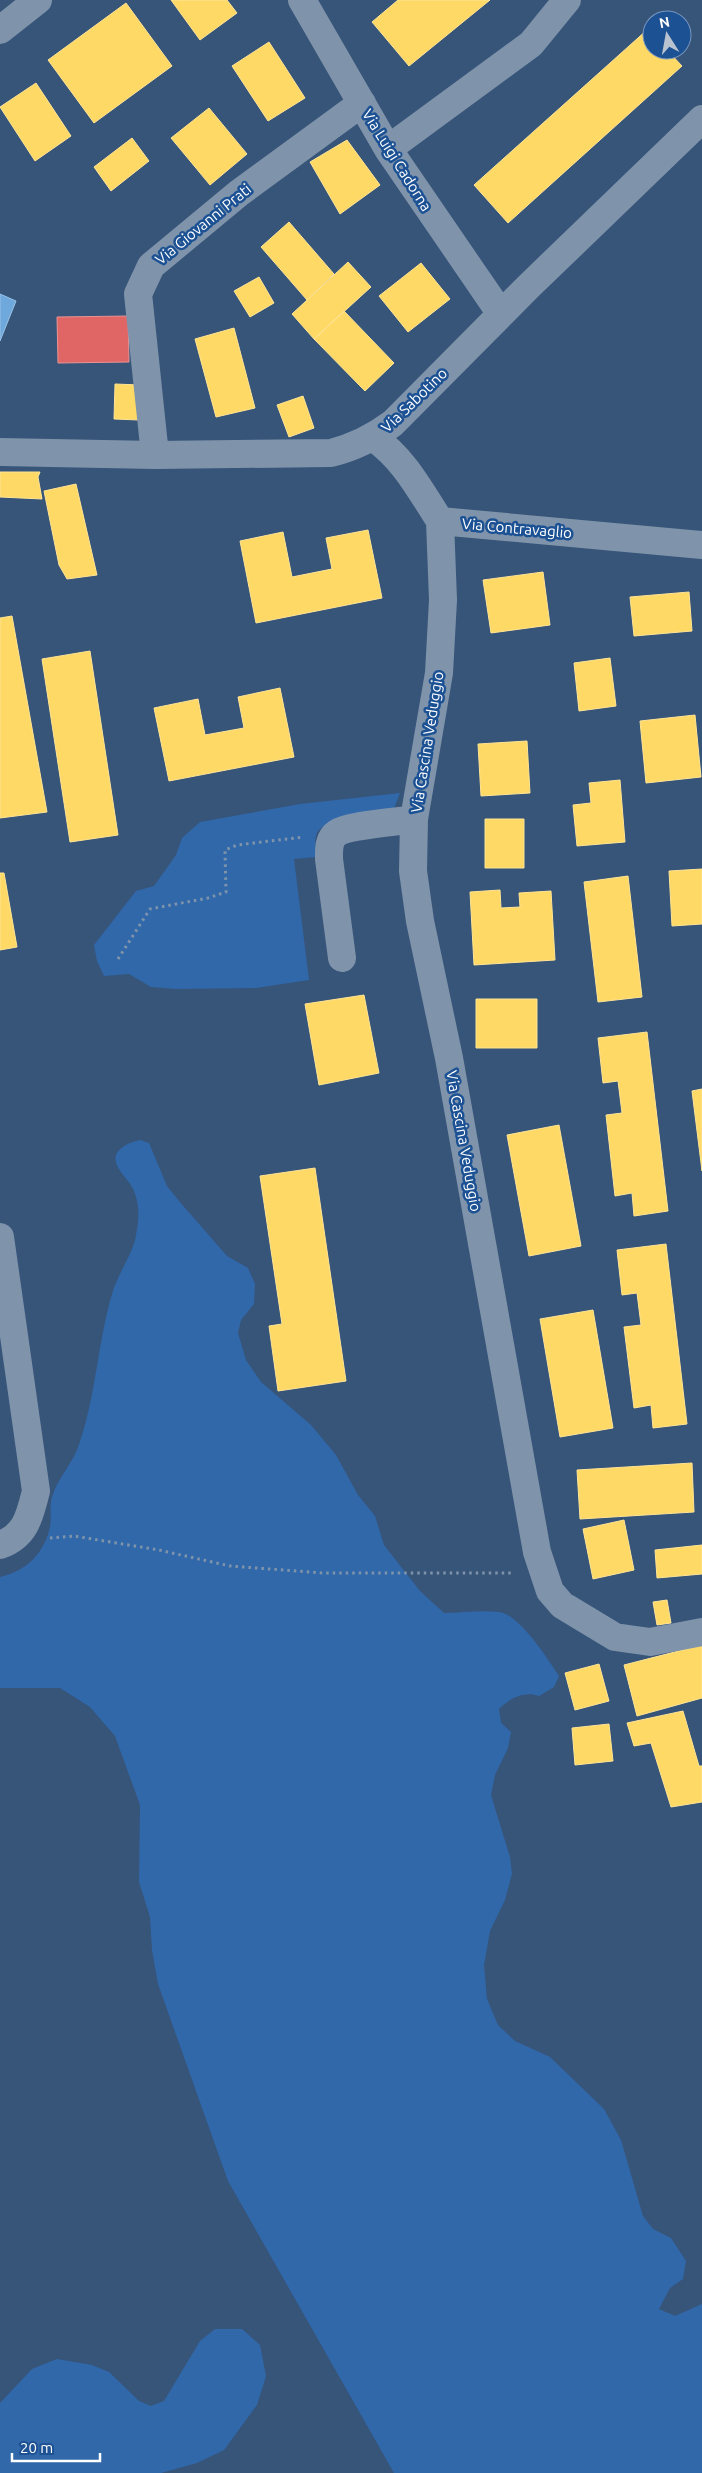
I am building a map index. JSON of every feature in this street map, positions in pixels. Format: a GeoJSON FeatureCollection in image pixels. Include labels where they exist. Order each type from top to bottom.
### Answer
{"type":"FeatureCollection","features":[{"type":"Feature","properties":{"kind":"street"},"geometry":{"type":"LineString","coordinates":[[0,30],[38,0]]}},
{"type":"Feature","properties":{"kind":"street","name":"Via Luigi Cadorna"},"geometry":{"type":"LineString","coordinates":[[302,0],[388,149],[501,314]]}},
{"type":"Feature","properties":{"kind":"street"},"geometry":{"type":"LineString","coordinates":[[388,149],[532,44],[566,0]]}},
{"type":"Feature","properties":{"kind":"street","name":"Via Giovanni Prati"},"geometry":{"type":"LineString","coordinates":[[155,455],[138,294],[151,266],[239,194],[362,103]]}},
{"type":"Feature","properties":{"kind":"street","name":"Via Sabotino"},"geometry":{"type":"LineString","coordinates":[[0,452],[155,455],[331,453],[353,448],[374,438],[393,423],[501,314],[702,119]]}},
{"type":"Feature","properties":{"kind":"street","name":"Via Contravaglio"},"geometry":{"type":"LineString","coordinates":[[374,438],[392,451],[406,467],[440,521],[702,545]]}},
{"type":"Feature","properties":{"kind":"street","name":"Via Cascina Veduggio"},"geometry":{"type":"LineString","coordinates":[[440,521],[443,600],[439,673],[414,819],[413,871],[420,921],[449,1058],[537,1552],[542,1573],[550,1591],[562,1605],[615,1637],[650,1642],[702,1632]]}},
{"type":"Feature","properties":{"kind":"street"},"geometry":{"type":"LineString","coordinates":[[342,958],[329,859],[330,843],[336,833],[349,828],[414,819]]}},
{"type":"Feature","properties":{"kind":"street"},"geometry":{"type":"LineString","coordinates":[[0,1237],[36,1491],[29,1521],[5,1543]]}},
{"type":"Feature","properties":{"kind":"path"},"geometry":{"type":"LineString","coordinates":[[118,959],[150,909],[215,897],[226,892],[225,850],[237,845],[310,836]]}},
{"type":"Feature","properties":{"kind":"path"},"geometry":{"type":"LineString","coordinates":[[5,1543],[74,1536],[159,1550],[230,1566],[322,1573],[542,1573]]}},
{"type":"Feature","properties":{"kind":"shaded area"},"geometry":{"type":"Polygon","coordinates":[[[400,793],[391,816],[342,821],[325,826],[319,830],[316,836],[317,857],[294,859],[309,980],[256,988],[176,989],[151,987],[129,974],[104,976],[97,961],[94,945],[136,891],[154,886],[176,855],[182,838],[200,822],[300,804],[400,793]]]}},
{"type":"Feature","properties":{"kind":"shaded area"},"geometry":{"type":"Polygon","coordinates":[[[140,1140],[149,1143],[167,1186],[179,1201],[227,1256],[248,1268],[255,1284],[254,1304],[241,1320],[238,1333],[246,1360],[261,1382],[311,1425],[336,1455],[358,1495],[375,1516],[384,1545],[420,1591],[444,1613],[492,1611],[507,1615],[515,1620],[532,1638],[559,1676],[554,1687],[539,1696],[528,1694],[518,1696],[499,1709],[501,1723],[511,1732],[508,1748],[495,1775],[491,1795],[510,1857],[512,1874],[505,1900],[490,1931],[484,1965],[487,1999],[498,2025],[515,2041],[550,2057],[604,2109],[621,2140],[643,2216],[653,2229],[671,2238],[686,2261],[683,2279],[670,2288],[659,2309],[675,2316],[702,2304],[702,2473],[394,2473],[228,2181],[158,1984],[152,1950],[150,1917],[139,1882],[140,1805],[115,1736],[90,1707],[60,1688],[0,1688],[0,1577],[26,1566],[43,1545],[50,1527],[52,1497],[77,1450],[88,1411],[112,1294],[135,1242],[138,1224],[136,1197],[131,1185],[116,1163],[117,1153],[129,1143],[140,1140]]]}},
{"type":"Feature","properties":{"kind":"shaded area"},"geometry":{"type":"Polygon","coordinates":[[[215,2329],[242,2329],[260,2345],[266,2376],[257,2405],[224,2450],[197,2463],[161,2473],[0,2473],[0,2403],[32,2369],[57,2359],[92,2365],[109,2372],[139,2401],[151,2406],[164,2401],[200,2341],[215,2329]]]}},
{"type":"Feature","properties":{"kind":"building: Abitazioni"},"geometry":{"type":"Polygon","coordinates":[[[171,0],[227,0],[237,13],[200,40],[171,0]]]}},
{"type":"Feature","properties":{"kind":"building: Abitazioni"},"geometry":{"type":"Polygon","coordinates":[[[398,0],[490,0],[409,66],[372,22],[398,0]]]}},
{"type":"Feature","properties":{"kind":"building: Abitazioni"},"geometry":{"type":"Polygon","coordinates":[[[126,3],[172,66],[94,123],[48,60],[126,3]]]}},
{"type":"Feature","properties":{"kind":"building: Abitazioni"},"geometry":{"type":"Polygon","coordinates":[[[642,34],[642,60],[676,60],[682,66],[508,223],[474,185],[642,34]]]}},
{"type":"Feature","properties":{"kind":"building: Abitazioni"},"geometry":{"type":"Polygon","coordinates":[[[269,42],[305,98],[268,121],[232,66],[269,42]]]}},
{"type":"Feature","properties":{"kind":"building: Abitazioni"},"geometry":{"type":"Polygon","coordinates":[[[36,83],[71,136],[35,161],[0,107],[36,83]]]}},
{"type":"Feature","properties":{"kind":"building: Abitazioni"},"geometry":{"type":"Polygon","coordinates":[[[209,108],[247,154],[210,185],[171,138],[209,108]]]}},
{"type":"Feature","properties":{"kind":"building: Abitazioni"},"geometry":{"type":"Polygon","coordinates":[[[132,138],[149,161],[111,191],[94,167],[132,138]]]}},
{"type":"Feature","properties":{"kind":"building: Abitazioni"},"geometry":{"type":"Polygon","coordinates":[[[347,140],[380,185],[340,214],[310,162],[347,140]]]}},
{"type":"Feature","properties":{"kind":"building: Abitazioni"},"geometry":{"type":"Polygon","coordinates":[[[289,222],[334,274],[307,300],[261,247],[289,222]]]}},
{"type":"Feature","properties":{"kind":"building: Abitazioni"},"geometry":{"type":"Polygon","coordinates":[[[348,262],[371,287],[314,339],[292,314],[348,262]]]}},
{"type":"Feature","properties":{"kind":"building: Abitazioni"},"geometry":{"type":"Polygon","coordinates":[[[421,263],[450,299],[408,332],[379,296],[421,263]]]}},
{"type":"Feature","properties":{"kind":"building: Abitazioni"},"geometry":{"type":"Polygon","coordinates":[[[259,277],[274,303],[250,317],[234,291],[259,277]]]}},
{"type":"Feature","properties":{"kind":"building: Abitazioni"},"geometry":{"type":"Polygon","coordinates":[[[344,311],[394,363],[365,391],[314,339],[344,311]]]}},
{"type":"Feature","properties":{"kind":"building: Abitazioni"},"geometry":{"type":"Polygon","coordinates":[[[234,328],[255,408],[216,417],[195,339],[234,328]]]}},
{"type":"Feature","properties":{"kind":"building: Abitazioni"},"geometry":{"type":"Polygon","coordinates":[[[115,384],[140,385],[139,420],[114,419],[115,384]]]}},
{"type":"Feature","properties":{"kind":"building: Abitazioni"},"geometry":{"type":"Polygon","coordinates":[[[303,396],[314,428],[289,437],[277,405],[303,396]]]}},
{"type":"Feature","properties":{"kind":"building: Abitazioni"},"geometry":{"type":"Polygon","coordinates":[[[0,472],[40,472],[38,477],[42,499],[0,497],[0,472]]]}},
{"type":"Feature","properties":{"kind":"building: Abitazioni"},"geometry":{"type":"Polygon","coordinates":[[[76,484],[97,575],[67,579],[59,565],[44,491],[76,484]]]}},
{"type":"Feature","properties":{"kind":"building: Abitazioni"},"geometry":{"type":"Polygon","coordinates":[[[368,530],[382,598],[256,623],[240,541],[283,532],[292,577],[332,569],[326,538],[368,530]]]}},
{"type":"Feature","properties":{"kind":"building: Abitazioni"},"geometry":{"type":"Polygon","coordinates":[[[543,572],[550,625],[491,633],[483,580],[543,572]]]}},
{"type":"Feature","properties":{"kind":"building: Abitazioni"},"geometry":{"type":"Polygon","coordinates":[[[689,592],[692,631],[634,636],[630,597],[689,592]]]}},
{"type":"Feature","properties":{"kind":"building: Abitazioni"},"geometry":{"type":"Polygon","coordinates":[[[12,616],[47,812],[0,818],[0,618],[12,616]]]}},
{"type":"Feature","properties":{"kind":"building: Abitazioni"},"geometry":{"type":"Polygon","coordinates":[[[90,651],[118,835],[70,842],[42,659],[90,651]]]}},
{"type":"Feature","properties":{"kind":"building: Abitazioni"},"geometry":{"type":"Polygon","coordinates":[[[610,658],[616,706],[579,711],[574,663],[610,658]]]}},
{"type":"Feature","properties":{"kind":"building: Abitazioni"},"geometry":{"type":"Polygon","coordinates":[[[280,688],[294,757],[169,781],[154,708],[198,699],[205,735],[244,728],[238,697],[280,688]]]}},
{"type":"Feature","properties":{"kind":"building: Abitazioni"},"geometry":{"type":"Polygon","coordinates":[[[695,715],[701,777],[646,783],[640,721],[695,715]]]}},
{"type":"Feature","properties":{"kind":"building: Abitazioni"},"geometry":{"type":"Polygon","coordinates":[[[527,741],[530,793],[481,796],[478,744],[527,741]]]}},
{"type":"Feature","properties":{"kind":"building: Abitazioni"},"geometry":{"type":"Polygon","coordinates":[[[620,780],[625,842],[577,846],[573,805],[591,803],[589,783],[620,780]]]}},
{"type":"Feature","properties":{"kind":"building: Abitazioni"},"geometry":{"type":"Polygon","coordinates":[[[485,819],[524,819],[524,868],[485,868],[485,819]]]}},
{"type":"Feature","properties":{"kind":"building: Abitazioni"},"geometry":{"type":"Polygon","coordinates":[[[702,869],[702,924],[672,926],[669,871],[702,869]]]}},
{"type":"Feature","properties":{"kind":"building: Abitazioni"},"geometry":{"type":"Polygon","coordinates":[[[0,873],[4,873],[17,947],[0,950],[0,873]]]}},
{"type":"Feature","properties":{"kind":"building: Abitazioni"},"geometry":{"type":"Polygon","coordinates":[[[628,876],[642,997],[598,1002],[584,882],[628,876]]]}},
{"type":"Feature","properties":{"kind":"building: Abitazioni"},"geometry":{"type":"Polygon","coordinates":[[[500,890],[501,908],[520,907],[519,893],[551,891],[555,960],[474,965],[470,892],[500,890]]]}},
{"type":"Feature","properties":{"kind":"building: Abitazioni"},"geometry":{"type":"Polygon","coordinates":[[[364,995],[379,1073],[319,1085],[305,1004],[364,995]]]}},
{"type":"Feature","properties":{"kind":"building: Abitazioni"},"geometry":{"type":"Polygon","coordinates":[[[476,999],[537,999],[537,1048],[476,1048],[476,999]]]}},
{"type":"Feature","properties":{"kind":"building: Abitazioni"},"geometry":{"type":"Polygon","coordinates":[[[647,1032],[668,1211],[634,1216],[632,1193],[615,1196],[606,1115],[622,1113],[618,1081],[603,1083],[598,1038],[647,1032]]]}},
{"type":"Feature","properties":{"kind":"building: Abitazioni"},"geometry":{"type":"Polygon","coordinates":[[[702,1089],[702,1171],[692,1091],[702,1089]]]}},
{"type":"Feature","properties":{"kind":"building: Abitazioni"},"geometry":{"type":"Polygon","coordinates":[[[559,1125],[581,1246],[529,1256],[507,1135],[559,1125]]]}},
{"type":"Feature","properties":{"kind":"building: Abitazioni"},"geometry":{"type":"Polygon","coordinates":[[[315,1168],[346,1381],[278,1391],[269,1326],[282,1324],[260,1176],[315,1168]]]}},
{"type":"Feature","properties":{"kind":"building: Abitazioni"},"geometry":{"type":"Polygon","coordinates":[[[666,1244],[687,1424],[653,1428],[651,1405],[634,1408],[624,1327],[641,1325],[637,1293],[622,1295],[617,1250],[666,1244]]]}},
{"type":"Feature","properties":{"kind":"building: Abitazioni"},"geometry":{"type":"Polygon","coordinates":[[[593,1310],[613,1428],[560,1437],[540,1319],[593,1310]]]}},
{"type":"Feature","properties":{"kind":"building: Abitazioni"},"geometry":{"type":"Polygon","coordinates":[[[692,1463],[694,1512],[580,1519],[577,1470],[692,1463]]]}},
{"type":"Feature","properties":{"kind":"building: Abitazioni"},"geometry":{"type":"Polygon","coordinates":[[[624,1520],[634,1570],[593,1579],[583,1529],[624,1520]]]}},
{"type":"Feature","properties":{"kind":"building: Abitazioni"},"geometry":{"type":"Polygon","coordinates":[[[702,1545],[702,1574],[657,1578],[655,1550],[702,1545]]]}},
{"type":"Feature","properties":{"kind":"building: Abitazioni"},"geometry":{"type":"Polygon","coordinates":[[[667,1600],[671,1623],[657,1625],[653,1602],[667,1600]]]}},
{"type":"Feature","properties":{"kind":"building: Abitazioni"},"geometry":{"type":"Polygon","coordinates":[[[702,1645],[702,1698],[637,1716],[624,1665],[702,1645]]]}},
{"type":"Feature","properties":{"kind":"building: Abitazioni"},"geometry":{"type":"Polygon","coordinates":[[[599,1664],[609,1701],[575,1710],[565,1673],[599,1664]]]}},
{"type":"Feature","properties":{"kind":"building: Abitazioni"},"geometry":{"type":"Polygon","coordinates":[[[683,1711],[699,1766],[702,1766],[702,1802],[671,1807],[651,1743],[634,1746],[627,1723],[683,1711]]]}},
{"type":"Feature","properties":{"kind":"building: Abitazioni"},"geometry":{"type":"Polygon","coordinates":[[[609,1724],[613,1761],[575,1765],[572,1728],[609,1724]]]}},
{"type":"Feature","properties":{"kind":"building: Negozi"},"geometry":{"type":"Polygon","coordinates":[[[128,316],[129,362],[58,363],[57,317],[128,316]]]}},
{"type":"Feature","properties":{"kind":"building: Scuole"},"geometry":{"type":"Polygon","coordinates":[[[0,294],[16,301],[0,341],[0,294]]]}}]}
